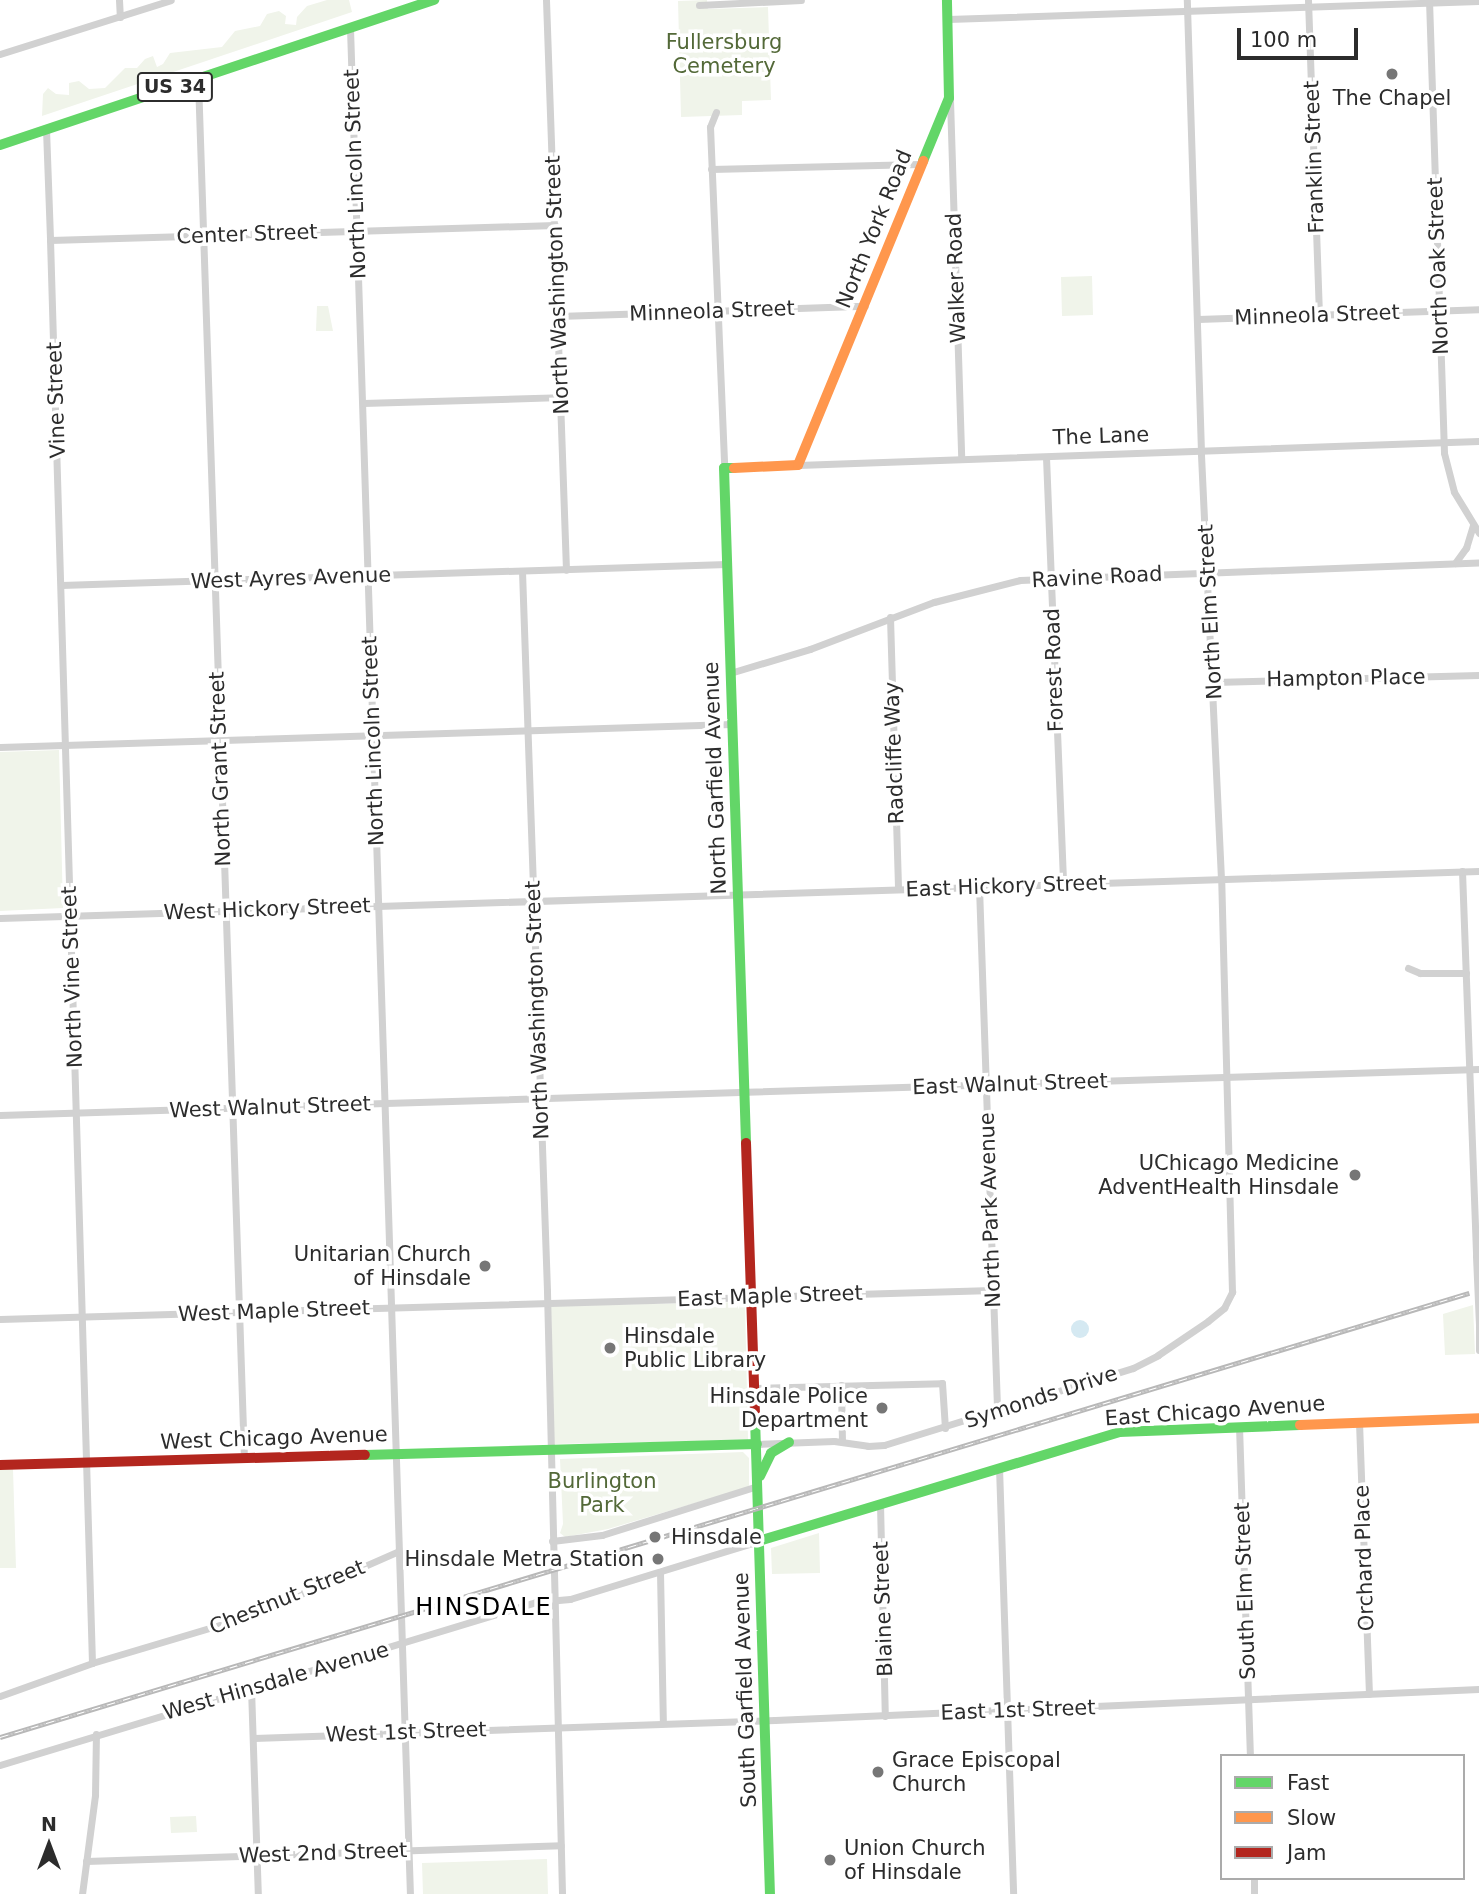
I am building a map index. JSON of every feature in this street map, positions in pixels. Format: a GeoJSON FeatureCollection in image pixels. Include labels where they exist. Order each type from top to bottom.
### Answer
{"type":"FeatureCollection","features":[{"type":"Feature","properties":{"kind":"main road","name":"US 34"},"geometry":{"type":"LineString","coordinates":[[0,145],[434,0]]}},
{"type":"Feature","properties":{"kind":"main road","name":"North York Road"},"geometry":{"type":"LineString","coordinates":[[798,465],[865,306],[920,164],[950,97],[947,0]]}},
{"type":"Feature","properties":{"kind":"main road","name":"The Lane"},"geometry":{"type":"LineString","coordinates":[[724,468],[798,465]]}},
{"type":"Feature","properties":{"kind":"main road","name":"North Garfield Avenue"},"geometry":{"type":"LineString","coordinates":[[724,468],[757,1444]]}},
{"type":"Feature","properties":{"kind":"main road","name":"East Chicago Avenue"},"geometry":{"type":"LineString","coordinates":[[759,1541],[1119,1432],[1479,1418]]}},
{"type":"Feature","properties":{"kind":"main road"},"geometry":{"type":"LineString","coordinates":[[757,1486],[768,1458],[789,1442]]}},
{"type":"Feature","properties":{"kind":"main road"},"geometry":{"type":"LineString","coordinates":[[550,1449],[757,1444]]}},
{"type":"Feature","properties":{"kind":"main road","name":"South Garfield Avenue"},"geometry":{"type":"LineString","coordinates":[[757,1444],[770,1894]]}},
{"type":"Feature","properties":{"kind":"main road","name":"West Chicago Avenue"},"geometry":{"type":"LineString","coordinates":[[0,1465],[550,1449]]}},
{"type":"Feature","properties":{"kind":"street"},"geometry":{"type":"LineString","coordinates":[[119,0],[120,17]]}},
{"type":"Feature","properties":{"kind":"street"},"geometry":{"type":"LineString","coordinates":[[0,54],[171,0]]}},
{"type":"Feature","properties":{"kind":"street","name":"North Washington Street"},"geometry":{"type":"LineString","coordinates":[[546,0],[566,570]]}},
{"type":"Feature","properties":{"kind":"street"},"geometry":{"type":"LineString","coordinates":[[699,5],[801,0]]}},
{"type":"Feature","properties":{"kind":"street","name":"North Elm Street"},"geometry":{"type":"LineString","coordinates":[[1187,0],[1201,452],[1214,682],[1232,1224]]}},
{"type":"Feature","properties":{"kind":"street","name":"North Oak Street"},"geometry":{"type":"LineString","coordinates":[[1429,1],[1443,443],[1448,478],[1472,525],[1479,533]]}},
{"type":"Feature","properties":{"kind":"street"},"geometry":{"type":"LineString","coordinates":[[948,19],[1308,4],[1479,1]]}},
{"type":"Feature","properties":{"kind":"street","name":"Franklin Street"},"geometry":{"type":"LineString","coordinates":[[1308,4],[1319,315]]}},
{"type":"Feature","properties":{"kind":"street","name":"North Lincoln Street"},"geometry":{"type":"LineString","coordinates":[[350,28],[410,1894]]}},
{"type":"Feature","properties":{"kind":"street","name":"North Grant Street"},"geometry":{"type":"LineString","coordinates":[[198,80],[244,1458]]}},
{"type":"Feature","properties":{"kind":"street","name":"Walker Road"},"geometry":{"type":"LineString","coordinates":[[950,97],[961,459]]}},
{"type":"Feature","properties":{"kind":"street","name":"North Garfield Avenue"},"geometry":{"type":"LineString","coordinates":[[716,112],[709,127],[724,468]]}},
{"type":"Feature","properties":{"kind":"street"},"geometry":{"type":"LineString","coordinates":[[46,129],[50,240]]}},
{"type":"Feature","properties":{"kind":"street"},"geometry":{"type":"LineString","coordinates":[[711,169],[920,164]]}},
{"type":"Feature","properties":{"kind":"street","name":"Center Street"},"geometry":{"type":"LineString","coordinates":[[50,240],[555,225]]}},
{"type":"Feature","properties":{"kind":"street","name":"Vine Street"},"geometry":{"type":"LineString","coordinates":[[50,240],[58,492]]}},
{"type":"Feature","properties":{"kind":"street","name":"Minneola Street"},"geometry":{"type":"LineString","coordinates":[[558,316],[865,306]]}},
{"type":"Feature","properties":{"kind":"street","name":"Minneola Street"},"geometry":{"type":"LineString","coordinates":[[1198,319],[1479,309]]}},
{"type":"Feature","properties":{"kind":"street"},"geometry":{"type":"LineString","coordinates":[[363,403],[561,397]]}},
{"type":"Feature","properties":{"kind":"street","name":"The Lane"},"geometry":{"type":"LineString","coordinates":[[798,465],[1479,441]]}},
{"type":"Feature","properties":{"kind":"street","name":"Forest Road"},"geometry":{"type":"LineString","coordinates":[[1046,457],[1063,884]]}},
{"type":"Feature","properties":{"kind":"street","name":"North Vine Street"},"geometry":{"type":"LineString","coordinates":[[58,492],[92,1663]]}},
{"type":"Feature","properties":{"kind":"street"},"geometry":{"type":"LineString","coordinates":[[1455,563],[1466,548],[1472,525]]}},
{"type":"Feature","properties":{"kind":"street","name":"Ravine Road"},"geometry":{"type":"LineString","coordinates":[[730,673],[810,649],[890,617],[983,588],[1050,578],[1479,562]]}},
{"type":"Feature","properties":{"kind":"street","name":"West Ayres Avenue"},"geometry":{"type":"LineString","coordinates":[[61,585],[727,564]]}},
{"type":"Feature","properties":{"kind":"street","name":"North Washington Street"},"geometry":{"type":"LineString","coordinates":[[522,571],[547,1303],[562,1894]]}},
{"type":"Feature","properties":{"kind":"street","name":"Radcliffe Way"},"geometry":{"type":"LineString","coordinates":[[890,617],[898,889]]}},
{"type":"Feature","properties":{"kind":"street","name":"Hampton Place"},"geometry":{"type":"LineString","coordinates":[[1214,682],[1479,675]]}},
{"type":"Feature","properties":{"kind":"street"},"geometry":{"type":"LineString","coordinates":[[0,747],[732,724]]}},
{"type":"Feature","properties":{"kind":"street"},"geometry":{"type":"LineString","coordinates":[[1462,871],[1479,1350]]}},
{"type":"Feature","properties":{"kind":"street","name":"East Hickory Street"},"geometry":{"type":"LineString","coordinates":[[533,901],[1479,871]]}},
{"type":"Feature","properties":{"kind":"street","name":"North Park Avenue"},"geometry":{"type":"LineString","coordinates":[[979,887],[997,1408]]}},
{"type":"Feature","properties":{"kind":"street","name":"West Hickory Street"},"geometry":{"type":"LineString","coordinates":[[0,918],[533,901]]}},
{"type":"Feature","properties":{"kind":"street"},"geometry":{"type":"LineString","coordinates":[[1408,968],[1420,973],[1466,973]]}},
{"type":"Feature","properties":{"kind":"street","name":"East Walnut Street"},"geometry":{"type":"LineString","coordinates":[[540,1099],[1479,1069]]}},
{"type":"Feature","properties":{"kind":"street","name":"West Walnut Street"},"geometry":{"type":"LineString","coordinates":[[0,1115],[540,1099]]}},
{"type":"Feature","properties":{"kind":"street","name":"Symonds Drive"},"geometry":{"type":"LineString","coordinates":[[757,1444],[842,1441],[868,1446],[884,1445],[1145,1363],[1217,1314],[1232,1292],[1232,1224]]}},
{"type":"Feature","properties":{"kind":"street","name":"East Maple Street"},"geometry":{"type":"LineString","coordinates":[[547,1303],[993,1290]]}},
{"type":"Feature","properties":{"kind":"street","name":"West Maple Street"},"geometry":{"type":"LineString","coordinates":[[0,1319],[547,1303]]}},
{"type":"Feature","properties":{"kind":"street"},"geometry":{"type":"LineString","coordinates":[[756,1388],[942,1383],[945,1428]]}},
{"type":"Feature","properties":{"kind":"street"},"geometry":{"type":"LineString","coordinates":[[841,1385],[842,1441]]}},
{"type":"Feature","properties":{"kind":"street","name":"Orchard Place"},"geometry":{"type":"LineString","coordinates":[[1359,1422],[1369,1694]]}},
{"type":"Feature","properties":{"kind":"street","name":"South Elm Street"},"geometry":{"type":"LineString","coordinates":[[1240,1426],[1250,1754]]}},
{"type":"Feature","properties":{"kind":"street"},"geometry":{"type":"LineString","coordinates":[[999,1467],[1013,1894]]}},
{"type":"Feature","properties":{"kind":"street"},"geometry":{"type":"LineString","coordinates":[[552,1541],[602,1535],[757,1486]]}},
{"type":"Feature","properties":{"kind":"street","name":"Blaine Street"},"geometry":{"type":"LineString","coordinates":[[880,1503],[886,1716]]}},
{"type":"Feature","properties":{"kind":"street","name":"West Hinsdale Avenue"},"geometry":{"type":"LineString","coordinates":[[0,1765],[536,1602],[570,1600],[759,1541]]}},
{"type":"Feature","properties":{"kind":"street","name":"Chestnut Street"},"geometry":{"type":"LineString","coordinates":[[0,1696],[92,1663],[253,1615],[400,1551]]}},
{"type":"Feature","properties":{"kind":"street"},"geometry":{"type":"LineString","coordinates":[[660,1572],[663,1723]]}},
{"type":"Feature","properties":{"kind":"street"},"geometry":{"type":"LineString","coordinates":[[251,1688],[258,1894]]}},
{"type":"Feature","properties":{"kind":"street","name":"East 1st Street"},"geometry":{"type":"LineString","coordinates":[[557,1727],[765,1721],[1479,1689]]}},
{"type":"Feature","properties":{"kind":"street","name":"West 1st Street"},"geometry":{"type":"LineString","coordinates":[[254,1738],[557,1727]]}},
{"type":"Feature","properties":{"kind":"street"},"geometry":{"type":"LineString","coordinates":[[82,1894],[95,1795],[96,1734]]}},
{"type":"Feature","properties":{"kind":"street","name":"West 2nd Street"},"geometry":{"type":"LineString","coordinates":[[86,1861],[561,1846]]}},
{"type":"Feature","properties":{"kind":"green space"},"geometry":{"type":"Polygon","coordinates":[[[327,0],[349,0],[352,12],[42,116],[43,94],[48,88],[56,94],[69,95],[69,83],[79,81],[89,89],[105,88],[125,68],[137,68],[145,59],[153,56],[157,67],[163,64],[170,53],[222,47],[235,31],[260,26],[267,14],[279,11],[286,16],[285,24],[296,25],[297,17],[307,6],[327,0]]]}},
{"type":"Feature","properties":{"kind":"green space","name":"Fullersburg Cemetery"},"geometry":{"type":"Polygon","coordinates":[[[707,0],[708,9],[768,7],[771,100],[742,101],[742,115],[681,117],[678,1],[707,0]]]}},
{"type":"Feature","properties":{"kind":"green space"},"geometry":{"type":"Polygon","coordinates":[[[1092,276],[1093,315],[1062,316],[1061,277],[1092,276]]]}},
{"type":"Feature","properties":{"kind":"green space"},"geometry":{"type":"Polygon","coordinates":[[[317,306],[328,306],[333,331],[316,331],[317,306]]]}},
{"type":"Feature","properties":{"kind":"green space"},"geometry":{"type":"Polygon","coordinates":[[[59,750],[63,908],[0,911],[0,752],[59,750]]]}},
{"type":"Feature","properties":{"kind":"green space"},"geometry":{"type":"Polygon","coordinates":[[[745,1302],[748,1440],[554,1444],[551,1306],[745,1302]]]}},
{"type":"Feature","properties":{"kind":"green space"},"geometry":{"type":"Polygon","coordinates":[[[1473,1305],[1475,1354],[1445,1355],[1443,1314],[1473,1305]]]}},
{"type":"Feature","properties":{"kind":"green space","name":"Burlington Park"},"geometry":{"type":"Polygon","coordinates":[[[743,1452],[749,1458],[749,1487],[608,1529],[565,1537],[560,1533],[563,1524],[560,1459],[743,1452]]]}},
{"type":"Feature","properties":{"kind":"green space"},"geometry":{"type":"Polygon","coordinates":[[[13,1469],[16,1568],[0,1568],[0,1470],[13,1469]]]}},
{"type":"Feature","properties":{"kind":"green space"},"geometry":{"type":"Polygon","coordinates":[[[819,1533],[820,1573],[772,1574],[771,1548],[819,1533]]]}},
{"type":"Feature","properties":{"kind":"green space"},"geometry":{"type":"Polygon","coordinates":[[[196,1816],[197,1832],[171,1833],[170,1817],[196,1816]]]}},
{"type":"Feature","properties":{"kind":"green space"},"geometry":{"type":"Polygon","coordinates":[[[547,1859],[548,1894],[423,1894],[422,1863],[547,1859]]]}},
{"type":"Feature","properties":{"kind":"water"},"geometry":{"type":"Polygon","coordinates":[[[1076,1320],[1084,1320],[1089,1329],[1087,1336],[1076,1338],[1071,1333],[1071,1325],[1076,1320]]]}},
{"type":"Feature","properties":{"kind":"railway"},"geometry":{"type":"LineString","coordinates":[[0,1737],[1469,1293]]}},
{"type":"Feature","properties":{"kind":"traffic: fast"},"geometry":{"type":"LineString","coordinates":[[0,145],[434,0]]}},
{"type":"Feature","properties":{"kind":"traffic: fast"},"geometry":{"type":"LineString","coordinates":[[923,161],[949,98],[947,0]]}},
{"type":"Feature","properties":{"kind":"traffic: fast"},"geometry":{"type":"LineString","coordinates":[[734,468],[724,468],[746,1143]]}},
{"type":"Feature","properties":{"kind":"traffic: fast"},"geometry":{"type":"LineString","coordinates":[[755,1418],[770,1894]]}},
{"type":"Feature","properties":{"kind":"traffic: fast"},"geometry":{"type":"LineString","coordinates":[[759,1541],[1119,1432],[1300,1425]]}},
{"type":"Feature","properties":{"kind":"traffic: fast"},"geometry":{"type":"LineString","coordinates":[[760,1476],[771,1453],[789,1442]]}},
{"type":"Feature","properties":{"kind":"traffic: fast"},"geometry":{"type":"LineString","coordinates":[[365,1455],[757,1444]]}},
{"type":"Feature","properties":{"kind":"traffic: slow"},"geometry":{"type":"LineString","coordinates":[[734,468],[798,465],[923,161]]}},
{"type":"Feature","properties":{"kind":"traffic: slow"},"geometry":{"type":"LineString","coordinates":[[1300,1425],[1479,1418]]}},
{"type":"Feature","properties":{"kind":"traffic: jam"},"geometry":{"type":"LineString","coordinates":[[746,1143],[755,1418]]}},
{"type":"Feature","properties":{"kind":"traffic: jam"},"geometry":{"type":"LineString","coordinates":[[0,1465],[365,1455]]}},
{"type":"Feature","properties":{"kind":"place","name":"The Chapel"},"geometry":{"type":"Point","coordinates":[1392,74]}},
{"type":"Feature","properties":{"kind":"place","name":"UChicago Medicine AdventHealth Hinsdale"},"geometry":{"type":"Point","coordinates":[1355,1175]}},
{"type":"Feature","properties":{"kind":"place","name":"Unitarian Church of Hinsdale"},"geometry":{"type":"Point","coordinates":[485,1266]}},
{"type":"Feature","properties":{"kind":"place","name":"Hinsdale Public Library"},"geometry":{"type":"Point","coordinates":[610,1348]}},
{"type":"Feature","properties":{"kind":"place","name":"Hinsdale Police Department"},"geometry":{"type":"Point","coordinates":[882,1408]}},
{"type":"Feature","properties":{"kind":"place","name":"Hinsdale"},"geometry":{"type":"Point","coordinates":[655,1537]}},
{"type":"Feature","properties":{"kind":"place","name":"Hinsdale Metra Station"},"geometry":{"type":"Point","coordinates":[658,1559]}},
{"type":"Feature","properties":{"kind":"place","name":"Grace Episcopal Church"},"geometry":{"type":"Point","coordinates":[878,1772]}},
{"type":"Feature","properties":{"kind":"place","name":"Union Church of Hinsdale"},"geometry":{"type":"Point","coordinates":[830,1860]}},
{"type":"Feature","properties":{"kind":"district","name":"HINSDALE"},"geometry":{"type":"Point","coordinates":[484,1608]}}]}
